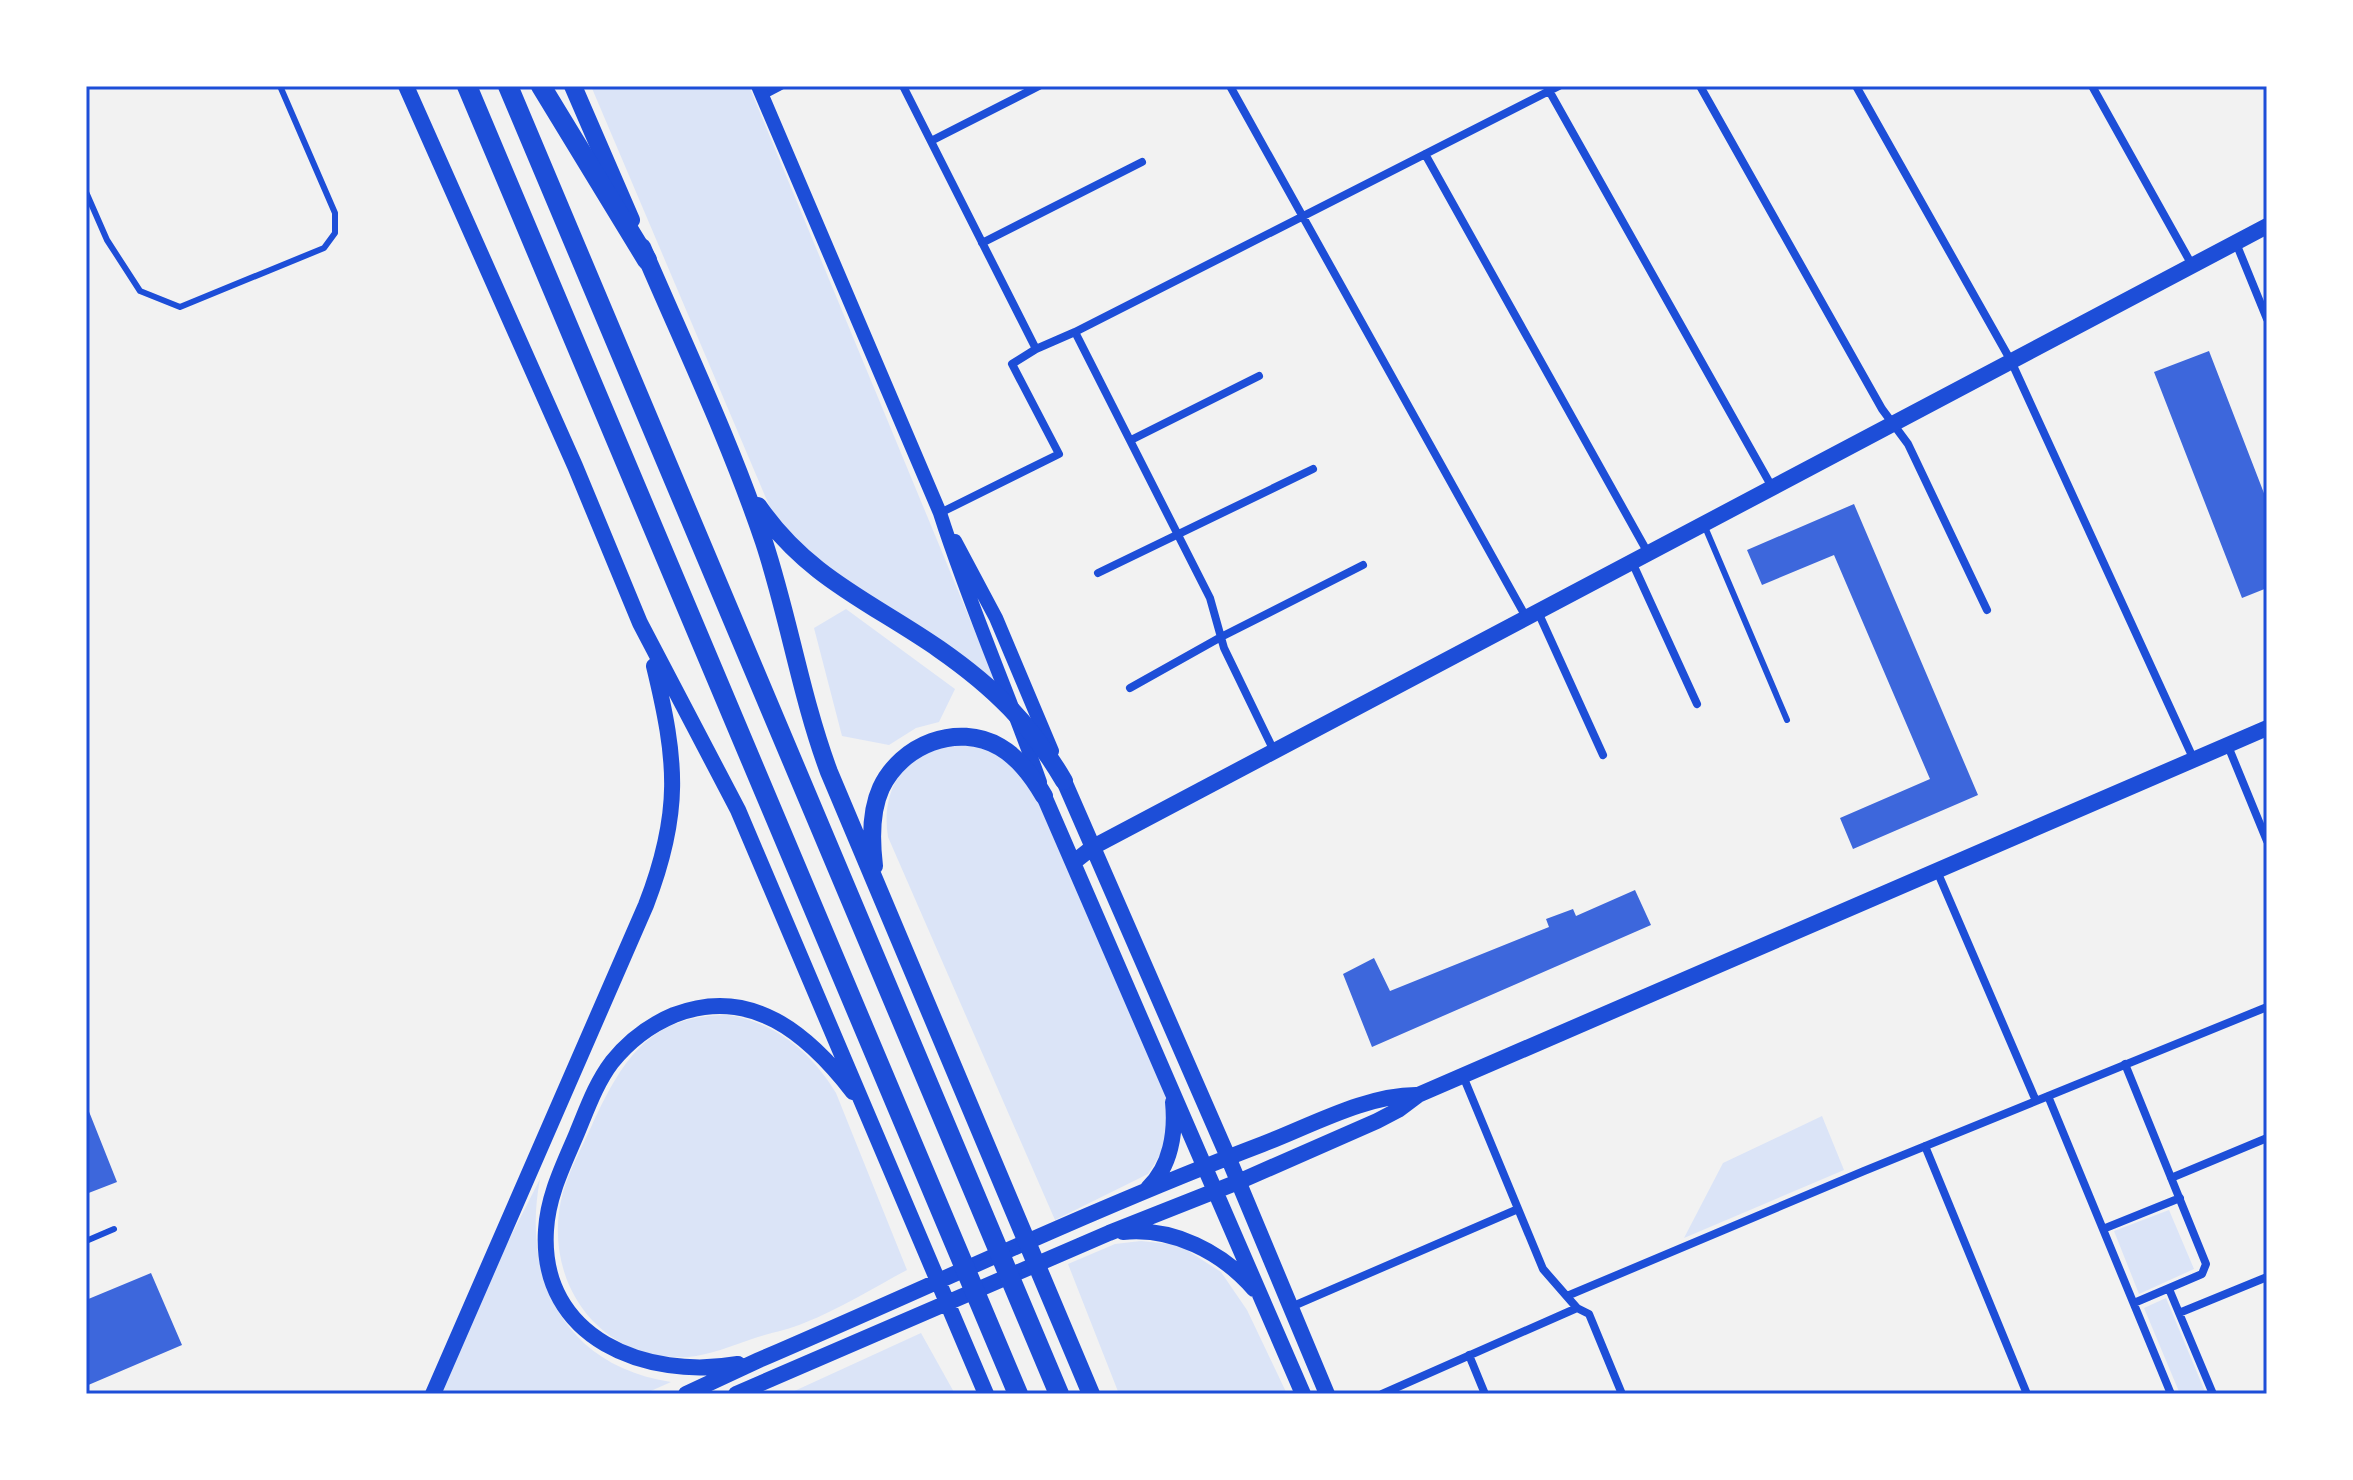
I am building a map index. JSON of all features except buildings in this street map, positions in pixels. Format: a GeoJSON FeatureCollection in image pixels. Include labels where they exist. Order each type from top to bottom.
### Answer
{"type":"FeatureCollection","features":[{"type":"Feature","properties":{"kind":"highway"},"geometry":{"type":"LineString","coordinates":[[453,86],[496,157]]}},
{"type":"Feature","properties":{"kind":"highway"},"geometry":{"type":"LineString","coordinates":[[467,86],[1018,1394]]}},
{"type":"Feature","properties":{"kind":"highway"},"geometry":{"type":"LineString","coordinates":[[508,86],[1059,1394]]}},
{"type":"Feature","properties":{"kind":"highway"},"geometry":{"type":"LineString","coordinates":[[541,86],[647,260]]}},
{"type":"Feature","properties":{"kind":"main road"},"geometry":{"type":"LineString","coordinates":[[406,86],[575,466],[640,623],[738,810],[986,1394]]}},
{"type":"Feature","properties":{"kind":"main road"},"geometry":{"type":"LineString","coordinates":[[573,86],[738,473],[775,577],[798,674],[820,746],[1091,1394]]}},
{"type":"Feature","properties":{"kind":"main road"},"geometry":{"type":"LineString","coordinates":[[1074,862],[1093,847],[2267,226]]}},
{"type":"Feature","properties":{"kind":"main road"},"geometry":{"type":"LineString","coordinates":[[738,473],[769,522],[805,560],[840,588],[959,664],[1015,712],[1043,745],[1064,781],[1093,847],[1327,1394]]}},
{"type":"Feature","properties":{"kind":"main road"},"geometry":{"type":"LineString","coordinates":[[433,1394],[660,868],[673,796],[672,750],[657,679],[640,623]]}},
{"type":"Feature","properties":{"kind":"main road"},"geometry":{"type":"LineString","coordinates":[[736,1394],[1109,1233],[1238,1182],[1388,1116],[1418,1095],[2267,728]]}},
{"type":"Feature","properties":{"kind":"main road"},"geometry":{"type":"LineString","coordinates":[[879,889],[872,851],[876,800],[897,764],[922,745],[951,737],[991,742],[1016,759],[1044,796],[1074,862],[1303,1394]]}},
{"type":"Feature","properties":{"kind":"main road"},"geometry":{"type":"LineString","coordinates":[[759,1360],[707,1367],[646,1362],[607,1347],[584,1328],[560,1296],[548,1263],[547,1217],[557,1180],[595,1091],[612,1062],[636,1037],[652,1026],[695,1008],[734,1006],[763,1014],[791,1029],[826,1061],[865,1109]]}},
{"type":"Feature","properties":{"kind":"main road"},"geometry":{"type":"LineString","coordinates":[[1146,1190],[1161,1172],[1171,1144],[1174,1129],[1172,1089]]}},
{"type":"Feature","properties":{"kind":"main road"},"geometry":{"type":"LineString","coordinates":[[686,1394],[1146,1190],[1370,1102],[1418,1095]]}},
{"type":"Feature","properties":{"kind":"main road"},"geometry":{"type":"LineString","coordinates":[[1109,1233],[1150,1232],[1190,1242],[1231,1267],[1263,1301]]}},
{"type":"Feature","properties":{"kind":"main road"},"geometry":{"type":"LineString","coordinates":[[753,1394],[778,1377]]}},
{"type":"Feature","properties":{"kind":"street"},"geometry":{"type":"LineString","coordinates":[[781,86],[760,91],[940,513],[1044,796]]}},
{"type":"Feature","properties":{"kind":"street"},"geometry":{"type":"LineString","coordinates":[[903,86],[1036,349]]}},
{"type":"Feature","properties":{"kind":"street"},"geometry":{"type":"LineString","coordinates":[[931,141],[1039,86]]}},
{"type":"Feature","properties":{"kind":"street"},"geometry":{"type":"LineString","coordinates":[[1230,86],[1532,614],[1603,755]]}},
{"type":"Feature","properties":{"kind":"street"},"geometry":{"type":"LineString","coordinates":[[940,513],[1059,454],[1012,364],[1548,88],[1559,86]]}},
{"type":"Feature","properties":{"kind":"street"},"geometry":{"type":"LineString","coordinates":[[1700,86],[1882,409],[1908,444],[1987,610]]}},
{"type":"Feature","properties":{"kind":"street"},"geometry":{"type":"LineString","coordinates":[[1856,86],[2011,361],[2194,760]]}},
{"type":"Feature","properties":{"kind":"street"},"geometry":{"type":"LineString","coordinates":[[2092,86],[2192,265]]}},
{"type":"Feature","properties":{"kind":"street"},"geometry":{"type":"LineString","coordinates":[[1548,88],[1772,487]]}},
{"type":"Feature","properties":{"kind":"street"},"geometry":{"type":"LineString","coordinates":[[1425,154],[1648,553]]}},
{"type":"Feature","properties":{"kind":"street"},"geometry":{"type":"LineString","coordinates":[[982,243],[1142,162]]}},
{"type":"Feature","properties":{"kind":"street"},"geometry":{"type":"LineString","coordinates":[[2236,242],[2267,319]]}},
{"type":"Feature","properties":{"kind":"street"},"geometry":{"type":"LineString","coordinates":[[1075,332],[1210,598],[1228,659],[1274,751]]}},
{"type":"Feature","properties":{"kind":"street"},"geometry":{"type":"LineString","coordinates":[[1131,440],[1259,376]]}},
{"type":"Feature","properties":{"kind":"street"},"geometry":{"type":"LineString","coordinates":[[1098,573],[1313,469]]}},
{"type":"Feature","properties":{"kind":"street"},"geometry":{"type":"LineString","coordinates":[[940,513],[996,618],[1064,781]]}},
{"type":"Feature","properties":{"kind":"street"},"geometry":{"type":"LineString","coordinates":[[1631,562],[1697,704]]}},
{"type":"Feature","properties":{"kind":"street"},"geometry":{"type":"LineString","coordinates":[[1130,688],[1221,637],[1363,565]]}},
{"type":"Feature","properties":{"kind":"street"},"geometry":{"type":"LineString","coordinates":[[2228,745],[2267,841]]}},
{"type":"Feature","properties":{"kind":"street"},"geometry":{"type":"LineString","coordinates":[[1937,871],[2036,1101]]}},
{"type":"Feature","properties":{"kind":"street"},"geometry":{"type":"LineString","coordinates":[[1567,1296],[2267,1007]]}},
{"type":"Feature","properties":{"kind":"street"},"geometry":{"type":"LineString","coordinates":[[2125,1064],[2205,1258],[2202,1274],[2134,1303]]}},
{"type":"Feature","properties":{"kind":"street"},"geometry":{"type":"LineString","coordinates":[[1463,1076],[1543,1269],[1577,1308],[1591,1317],[1622,1394]]}},
{"type":"Feature","properties":{"kind":"street"},"geometry":{"type":"LineString","coordinates":[[2048,1096],[2171,1394]]}},
{"type":"Feature","properties":{"kind":"street"},"geometry":{"type":"LineString","coordinates":[[2171,1178],[2267,1138]]}},
{"type":"Feature","properties":{"kind":"street"},"geometry":{"type":"LineString","coordinates":[[1925,1146],[2027,1394]]}},
{"type":"Feature","properties":{"kind":"street"},"geometry":{"type":"LineString","coordinates":[[2103,1229],[2180,1198]]}},
{"type":"Feature","properties":{"kind":"street"},"geometry":{"type":"LineString","coordinates":[[1291,1308],[1518,1209]]}},
{"type":"Feature","properties":{"kind":"street"},"geometry":{"type":"LineString","coordinates":[[2179,1313],[2267,1277]]}},
{"type":"Feature","properties":{"kind":"street"},"geometry":{"type":"LineString","coordinates":[[2169,1289],[2213,1394]]}},
{"type":"Feature","properties":{"kind":"street"},"geometry":{"type":"LineString","coordinates":[[1382,1394],[1577,1308]]}},
{"type":"Feature","properties":{"kind":"street"},"geometry":{"type":"LineString","coordinates":[[1469,1355],[1485,1394]]}},
{"type":"Feature","properties":{"kind":"lane"},"geometry":{"type":"LineString","coordinates":[[86,192],[107,240],[140,291],[180,307],[324,248],[335,233],[335,213],[280,86]]}},
{"type":"Feature","properties":{"kind":"lane"},"geometry":{"type":"LineString","coordinates":[[1703,524],[1787,720]]}},
{"type":"Feature","properties":{"kind":"lane"},"geometry":{"type":"LineString","coordinates":[[86,1241],[114,1229]]}},
{"type":"Feature","properties":{"kind":"shaded area"},"geometry":{"type":"Polygon","coordinates":[[[591,86],[749,86],[995,680],[812,556],[774,517],[591,86]]]}},
{"type":"Feature","properties":{"kind":"shaded area"},"geometry":{"type":"Polygon","coordinates":[[[846,609],[955,689],[939,722],[916,728],[889,745],[842,736],[814,628],[846,609]]]}},
{"type":"Feature","properties":{"kind":"shaded area"},"geometry":{"type":"Polygon","coordinates":[[[969,742],[1007,756],[1033,786],[1165,1093],[1168,1124],[1163,1150],[1148,1174],[1055,1220],[888,837],[889,798],[908,765],[930,751],[969,742]]]}},
{"type":"Feature","properties":{"kind":"shaded area"},"geometry":{"type":"Polygon","coordinates":[[[728,1015],[776,1032],[804,1053],[826,1078],[836,1093],[907,1270],[792,1328],[704,1354],[688,1357],[655,1355],[626,1345],[602,1329],[582,1308],[568,1283],[560,1254],[558,1224],[563,1192],[603,1102],[627,1062],[641,1046],[677,1023],[728,1015]]]}},
{"type":"Feature","properties":{"kind":"shaded area"},"geometry":{"type":"Polygon","coordinates":[[[1822,1116],[1844,1170],[1684,1238],[1723,1163],[1822,1116]]]}},
{"type":"Feature","properties":{"kind":"shaded area"},"geometry":{"type":"Polygon","coordinates":[[[540,1179],[536,1216],[538,1251],[545,1283],[559,1312],[578,1337],[603,1358],[634,1373],[671,1382],[644,1394],[441,1394],[484,1289],[540,1179]]]}},
{"type":"Feature","properties":{"kind":"shaded area"},"geometry":{"type":"Polygon","coordinates":[[[2169,1210],[2194,1269],[2139,1294],[2114,1231],[2169,1210]]]}},
{"type":"Feature","properties":{"kind":"shaded area"},"geometry":{"type":"Polygon","coordinates":[[[1141,1241],[1179,1245],[1221,1272],[1247,1310],[1287,1394],[1119,1394],[1068,1264],[1115,1244],[1141,1241]]]}},
{"type":"Feature","properties":{"kind":"shaded area"},"geometry":{"type":"Polygon","coordinates":[[[2166,1298],[2206,1394],[2180,1394],[2144,1308],[2166,1298]]]}},
{"type":"Feature","properties":{"kind":"shaded area"},"geometry":{"type":"Polygon","coordinates":[[[921,1333],[955,1394],[788,1394],[790,1393],[921,1333]]]}}]}
